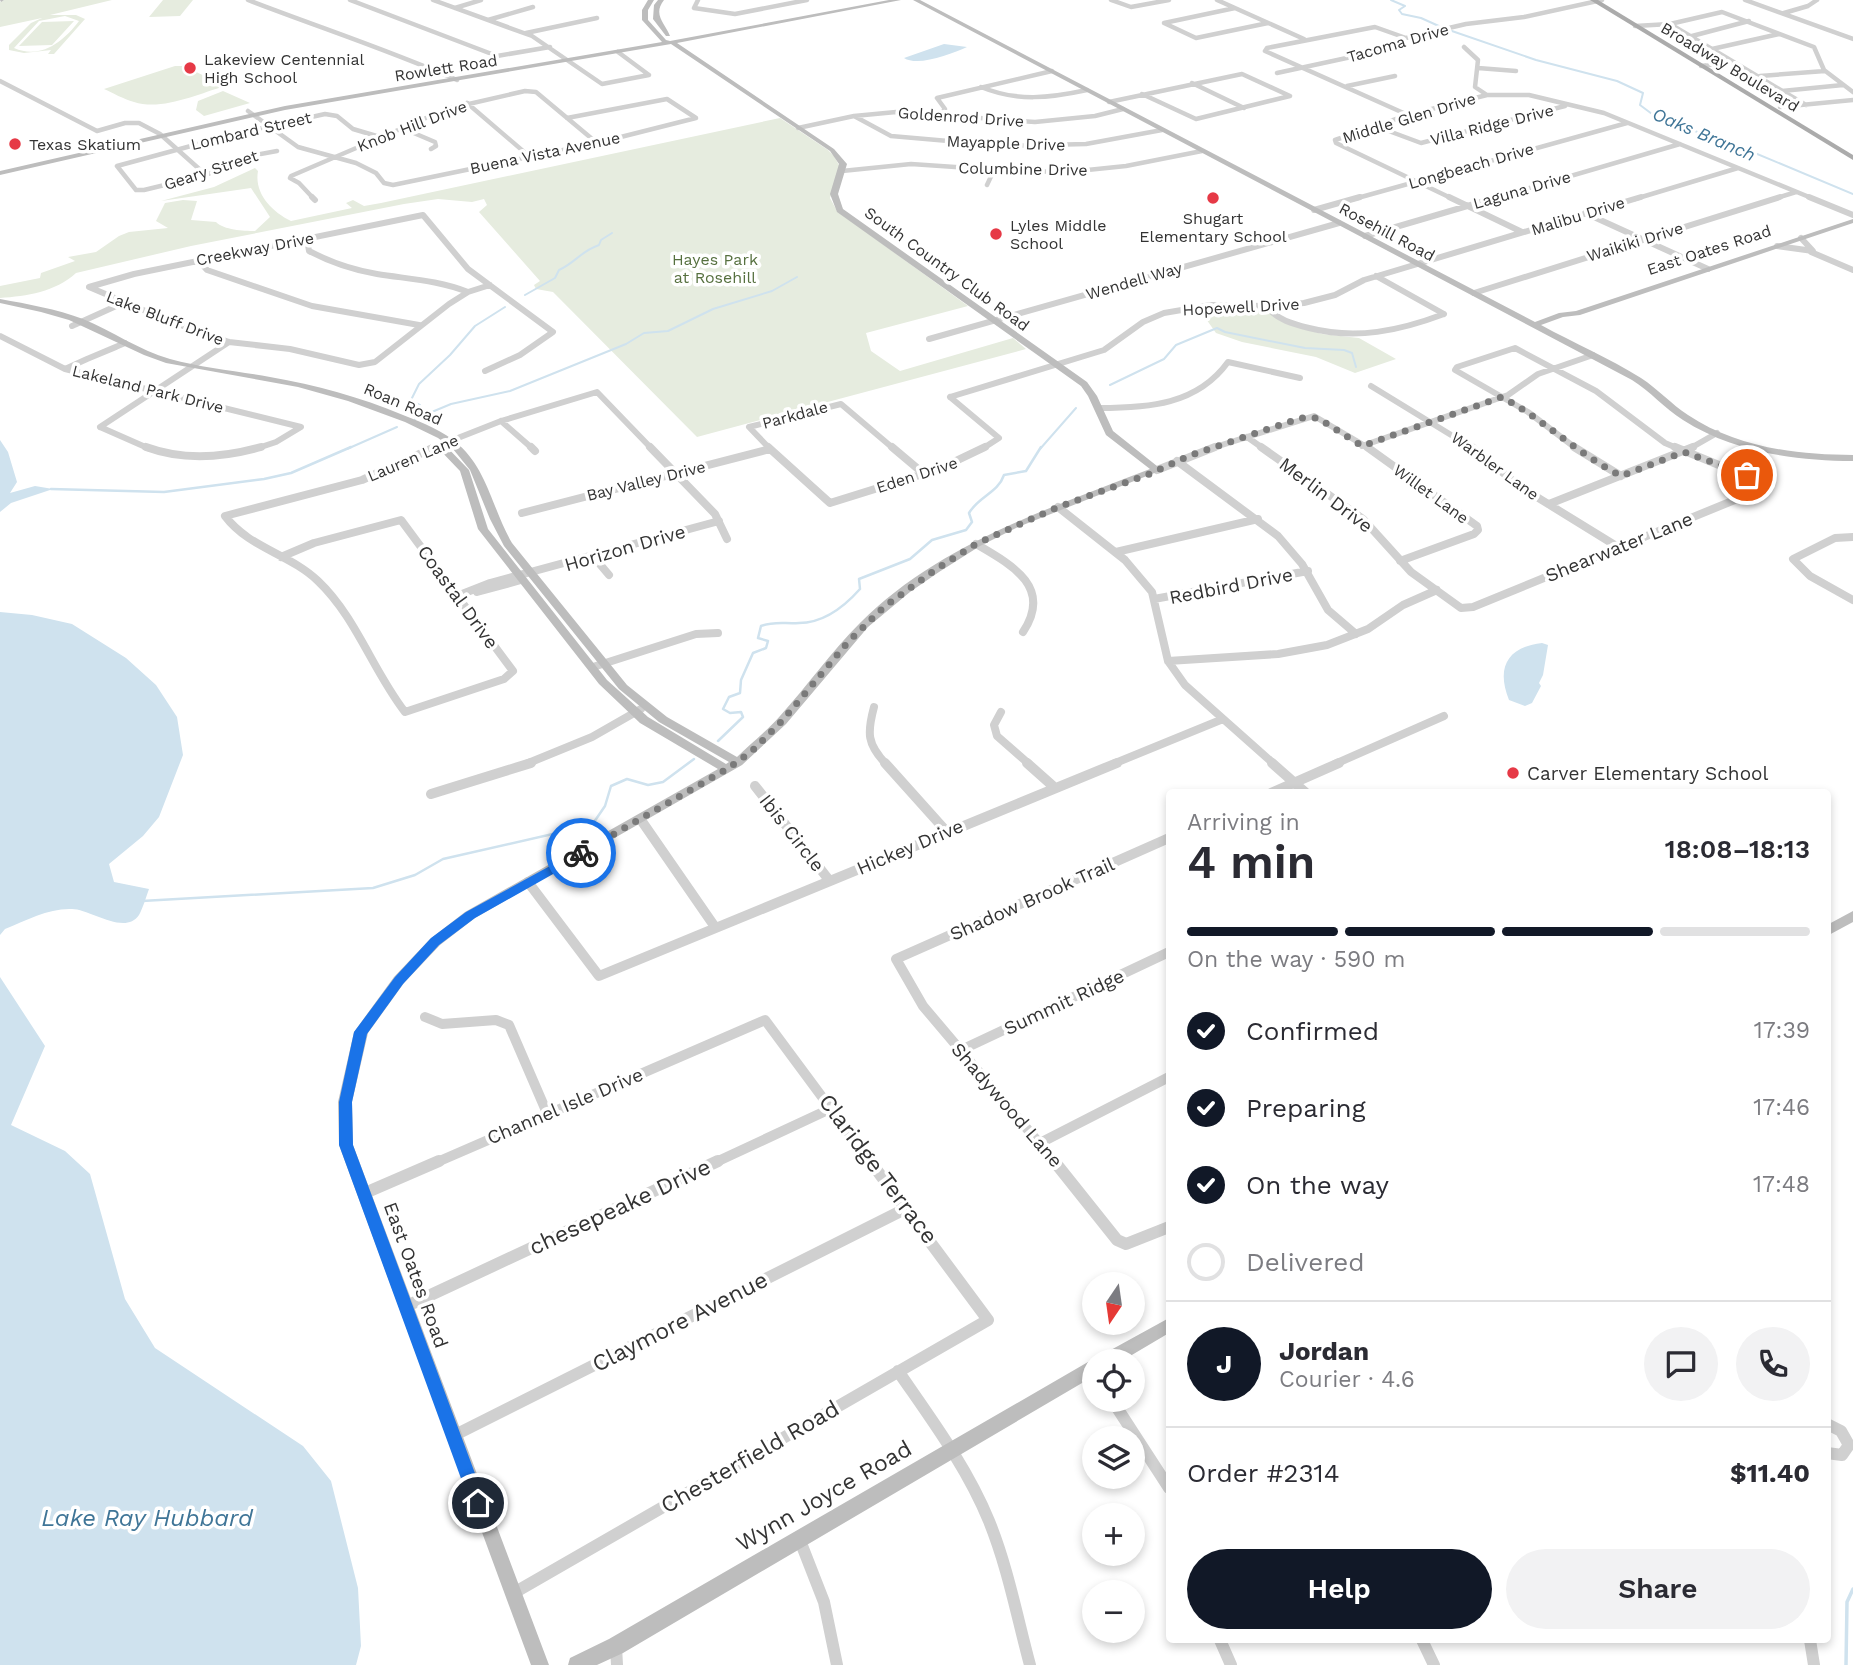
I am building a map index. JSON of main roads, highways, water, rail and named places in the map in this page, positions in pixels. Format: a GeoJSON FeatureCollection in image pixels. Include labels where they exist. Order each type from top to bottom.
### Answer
{"type":"FeatureCollection","features":[{"type":"Feature","properties":{"kind":"main road","name":"Broadway Boulevard"},"geometry":{"type":"LineString","coordinates":[[1598,0],[1635,26],[1853,151]]}},
{"type":"Feature","properties":{"kind":"main road","name":"Broadway Boulevard"},"geometry":{"type":"LineString","coordinates":[[1598,0],[1647,27],[1853,158]]}},
{"type":"Feature","properties":{"kind":"main road","name":"Rowlett Road"},"geometry":{"type":"LineString","coordinates":[[0,171],[56,160]]}},
{"type":"Feature","properties":{"kind":"main road","name":"Wynn Joyce Road"},"geometry":{"type":"LineString","coordinates":[[1127,1349],[1166,1327]]}},
{"type":"Feature","properties":{"kind":"water"},"geometry":{"type":"Polygon","coordinates":[[[944,44],[967,47],[926,60],[904,58],[944,44]]]}},
{"type":"Feature","properties":{"kind":"water"},"geometry":{"type":"Polygon","coordinates":[[[0,440],[8,452],[17,482],[10,493],[35,486],[53,489],[11,503],[0,512],[0,440]]]}},
{"type":"Feature","properties":{"kind":"water"},"geometry":{"type":"Polygon","coordinates":[[[0,612],[32,615],[72,624],[126,658],[156,685],[177,717],[183,755],[159,817],[143,836],[109,864],[114,882],[149,889],[139,915],[133,921],[116,922],[79,910],[63,909],[30,918],[5,929],[0,935],[0,612]]]}},
{"type":"Feature","properties":{"kind":"water"},"geometry":{"type":"Polygon","coordinates":[[[1542,643],[1548,645],[1543,675],[1539,683],[1541,686],[1532,703],[1525,706],[1509,700],[1504,678],[1507,661],[1520,649],[1542,643]]]}},
{"type":"Feature","properties":{"kind":"water","name":"Lake Ray Hubbard"},"geometry":{"type":"Polygon","coordinates":[[[0,977],[45,1046],[11,1125],[65,1151],[90,1174],[125,1299],[155,1348],[303,1446],[331,1481],[358,1588],[361,1646],[356,1665],[0,1665],[0,977]]]}},
{"type":"Feature","properties":{"kind":"waterway","name":"Oaks Branch"},"geometry":{"type":"LineString","coordinates":[[1391,0],[1405,6],[1399,10],[1402,14],[1421,18],[1441,27]]}},
{"type":"Feature","properties":{"kind":"waterway","name":"Oaks Branch"},"geometry":{"type":"LineString","coordinates":[[1449,30],[1536,60],[1617,81],[1643,93],[1640,105],[1656,117],[1750,151],[1853,194]]}},
{"type":"Feature","properties":{"kind":"waterway"},"geometry":{"type":"LineString","coordinates":[[525,295],[555,278],[559,270],[587,250],[599,245],[601,240],[612,233]]}},
{"type":"Feature","properties":{"kind":"waterway"},"geometry":{"type":"LineString","coordinates":[[505,307],[475,326],[450,355],[419,384],[411,400],[420,405],[415,419],[451,404],[510,391],[626,344],[644,333],[668,331],[713,309],[772,291],[797,277]]}},
{"type":"Feature","properties":{"kind":"waterway"},"geometry":{"type":"LineString","coordinates":[[1110,385],[1164,359],[1176,345],[1217,328],[1225,332],[1305,348],[1344,350],[1352,353],[1356,367]]}},
{"type":"Feature","properties":{"kind":"waterway"},"geometry":{"type":"LineString","coordinates":[[1040,449],[1076,408]]}},
{"type":"Feature","properties":{"kind":"waterway"},"geometry":{"type":"LineString","coordinates":[[347,449],[397,427]]}},
{"type":"Feature","properties":{"kind":"waterway"},"geometry":{"type":"LineString","coordinates":[[51,489],[164,492],[264,479],[291,473],[351,447]]}},
{"type":"Feature","properties":{"kind":"waterway"},"geometry":{"type":"LineString","coordinates":[[718,741],[743,717],[741,712],[730,713],[723,709],[729,697],[740,693],[741,680],[753,653],[766,648],[768,641],[758,638],[761,626],[808,622],[825,617],[840,608],[860,589],[859,579],[910,559],[932,540],[966,530],[972,522],[969,513],[973,507],[997,486],[1004,475],[1026,471],[1041,447]]}},
{"type":"Feature","properties":{"kind":"waterway"},"geometry":{"type":"LineString","coordinates":[[142,901],[373,888],[415,875],[443,859],[592,825],[605,806],[611,786],[627,779],[648,785],[663,782],[694,759]]}},
{"type":"Feature","properties":{"kind":"waterway"},"geometry":{"type":"LineString","coordinates":[[1846,1665],[1847,1602],[1853,1589]]}},
{"type":"Feature","properties":{"kind":"place","name":"Lakeview Centennial High School"},"geometry":{"type":"Point","coordinates":[190,68]}},
{"type":"Feature","properties":{"kind":"place","name":"Texas Skatium"},"geometry":{"type":"Point","coordinates":[15,144]}},
{"type":"Feature","properties":{"kind":"place","name":"Shugart Elementary School"},"geometry":{"type":"Point","coordinates":[1213,198]}},
{"type":"Feature","properties":{"kind":"place","name":"Lyles Middle School"},"geometry":{"type":"Point","coordinates":[996,234]}},
{"type":"Feature","properties":{"kind":"place","name":"Carver Elementary School"},"geometry":{"type":"Point","coordinates":[1513,773]}},
{"type":"Feature","properties":{"kind":"park label","name":"Hayes Park at Rosehill"},"geometry":{"type":"Point","coordinates":[715,268]}}]}
